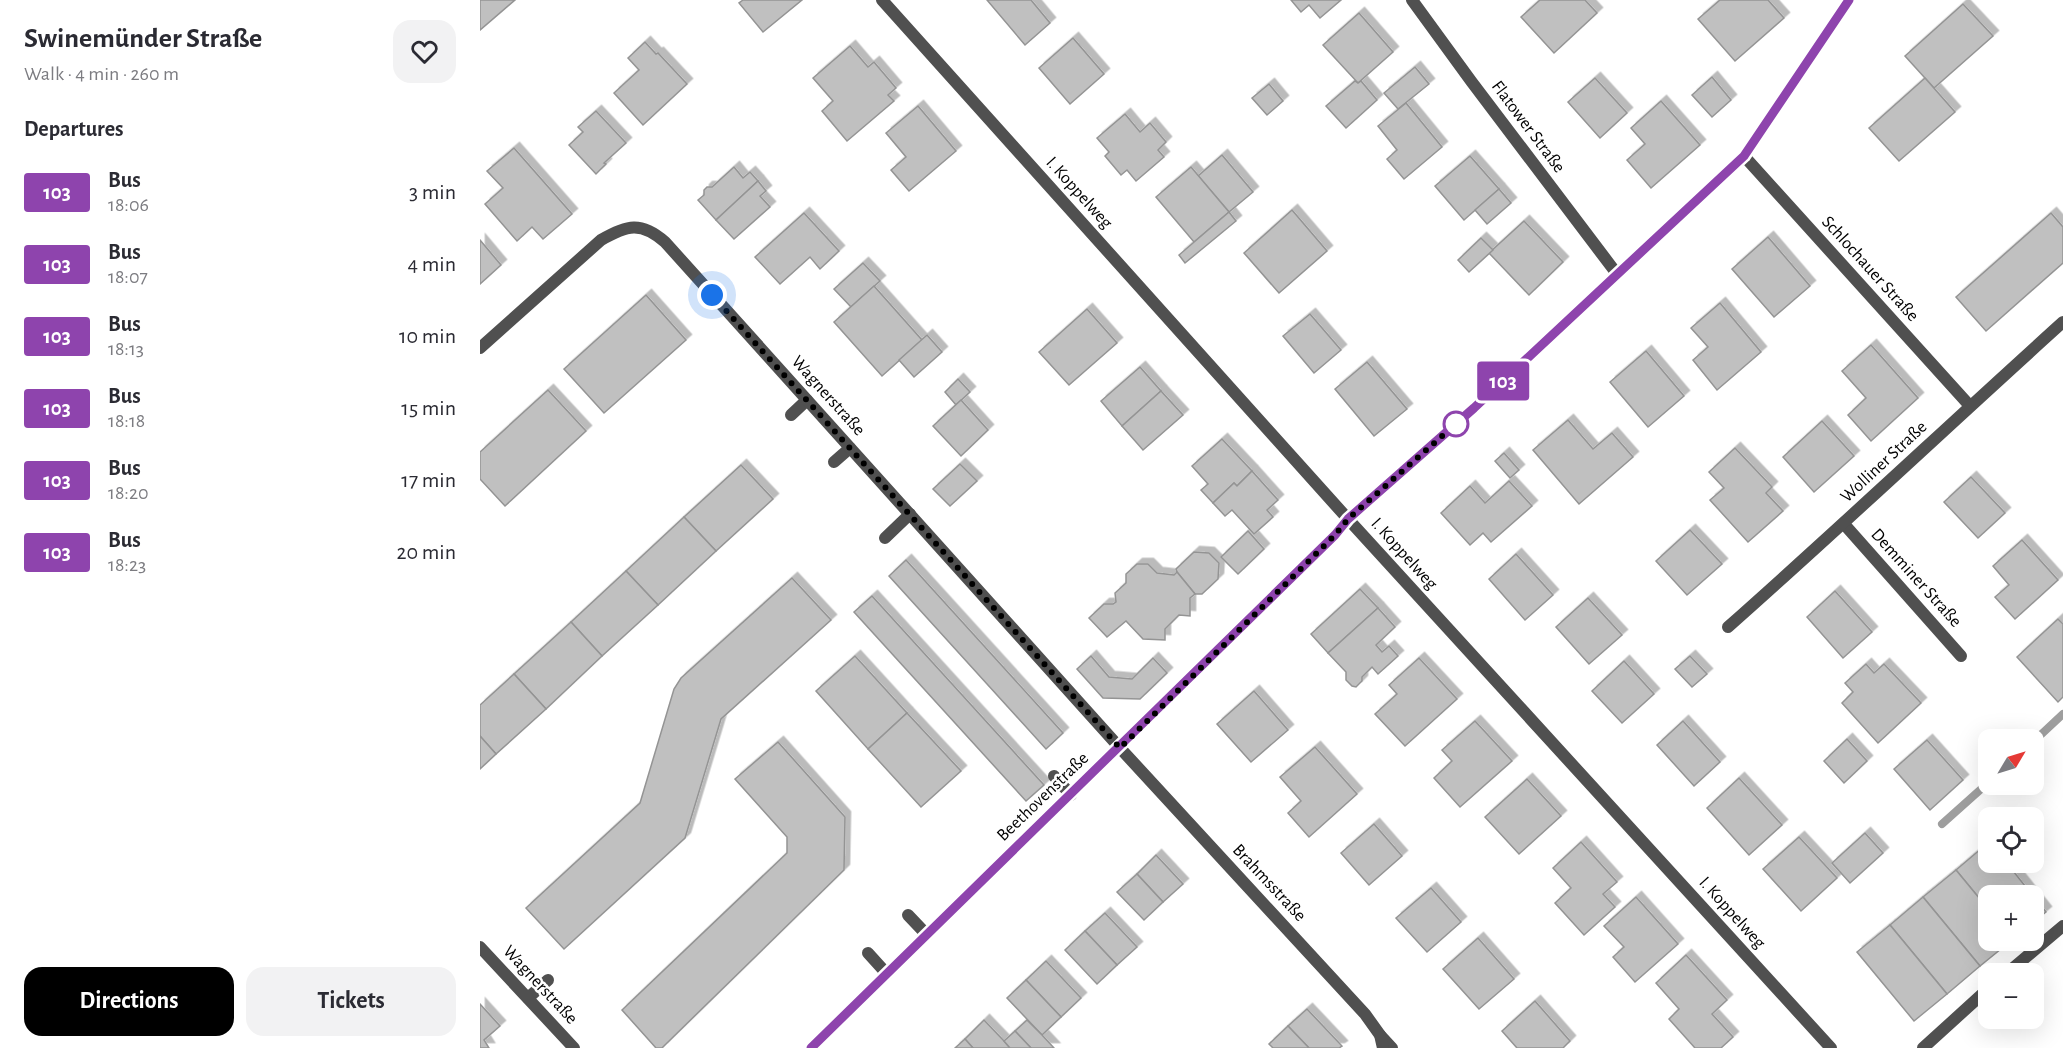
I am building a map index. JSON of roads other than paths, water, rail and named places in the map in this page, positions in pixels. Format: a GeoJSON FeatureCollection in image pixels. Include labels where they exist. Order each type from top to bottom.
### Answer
{"type":"FeatureCollection","features":[{"type":"Feature","properties":{"kind":"street","name":"I. Koppelweg"},"geometry":{"type":"LineString","coordinates":[[882,0],[1348,519],[1831,1048]]}},
{"type":"Feature","properties":{"kind":"street","name":"Flatower Straße"},"geometry":{"type":"LineString","coordinates":[[1413,0],[1471,81],[1617,274]]}},
{"type":"Feature","properties":{"kind":"street","name":"Beethovenstraße"},"geometry":{"type":"LineString","coordinates":[[811,1048],[1120,748],[1335,535],[1348,519],[1474,408],[1744,156],[1849,0]]}},
{"type":"Feature","properties":{"kind":"street","name":"Schlochauer Straße"},"geometry":{"type":"LineString","coordinates":[[1744,156],[1970,406]]}},
{"type":"Feature","properties":{"kind":"street","name":"Wagnerstraße"},"geometry":{"type":"LineString","coordinates":[[480,348],[601,240],[616,231],[629,227],[651,230],[665,242],[1120,748]]}},
{"type":"Feature","properties":{"kind":"street","name":"Wolliner Straße"},"geometry":{"type":"LineString","coordinates":[[1728,627],[1845,524],[2063,322]]}},
{"type":"Feature","properties":{"kind":"street"},"geometry":{"type":"LineString","coordinates":[[791,415],[807,400]]}},
{"type":"Feature","properties":{"kind":"street"},"geometry":{"type":"LineString","coordinates":[[834,462],[850,448]]}},
{"type":"Feature","properties":{"kind":"street"},"geometry":{"type":"LineString","coordinates":[[885,538],[910,514]]}},
{"type":"Feature","properties":{"kind":"street","name":"Demminer Straße"},"geometry":{"type":"LineString","coordinates":[[1845,524],[1961,656]]}},
{"type":"Feature","properties":{"kind":"street","name":"Brahmsstraße"},"geometry":{"type":"LineString","coordinates":[[1120,748],[1365,1014],[1380,1035],[1383,1048]]}},
{"type":"Feature","properties":{"kind":"street"},"geometry":{"type":"LineString","coordinates":[[1054,776],[1071,795]]}},
{"type":"Feature","properties":{"kind":"street"},"geometry":{"type":"LineString","coordinates":[[908,915],[927,935]]}},
{"type":"Feature","properties":{"kind":"street"},"geometry":{"type":"LineString","coordinates":[[2019,963],[2063,926]]}},
{"type":"Feature","properties":{"kind":"street","name":"Wagnerstraße"},"geometry":{"type":"LineString","coordinates":[[480,947],[574,1048]]}},
{"type":"Feature","properties":{"kind":"street"},"geometry":{"type":"LineString","coordinates":[[868,953],[887,974]]}},
{"type":"Feature","properties":{"kind":"street"},"geometry":{"type":"LineString","coordinates":[[528,998],[548,980]]}},
{"type":"Feature","properties":{"kind":"street"},"geometry":{"type":"LineString","coordinates":[[1923,1048],[1978,998]]}},
{"type":"Feature","properties":{"kind":"street"},"geometry":{"type":"LineString","coordinates":[[1380,1035],[1392,1048]]}},
{"type":"Feature","properties":{"kind":"waterway"},"geometry":{"type":"LineString","coordinates":[[2044,732],[2063,714]]}},
{"type":"Feature","properties":{"kind":"waterway"},"geometry":{"type":"LineString","coordinates":[[1942,824],[1978,792]]}}]}
